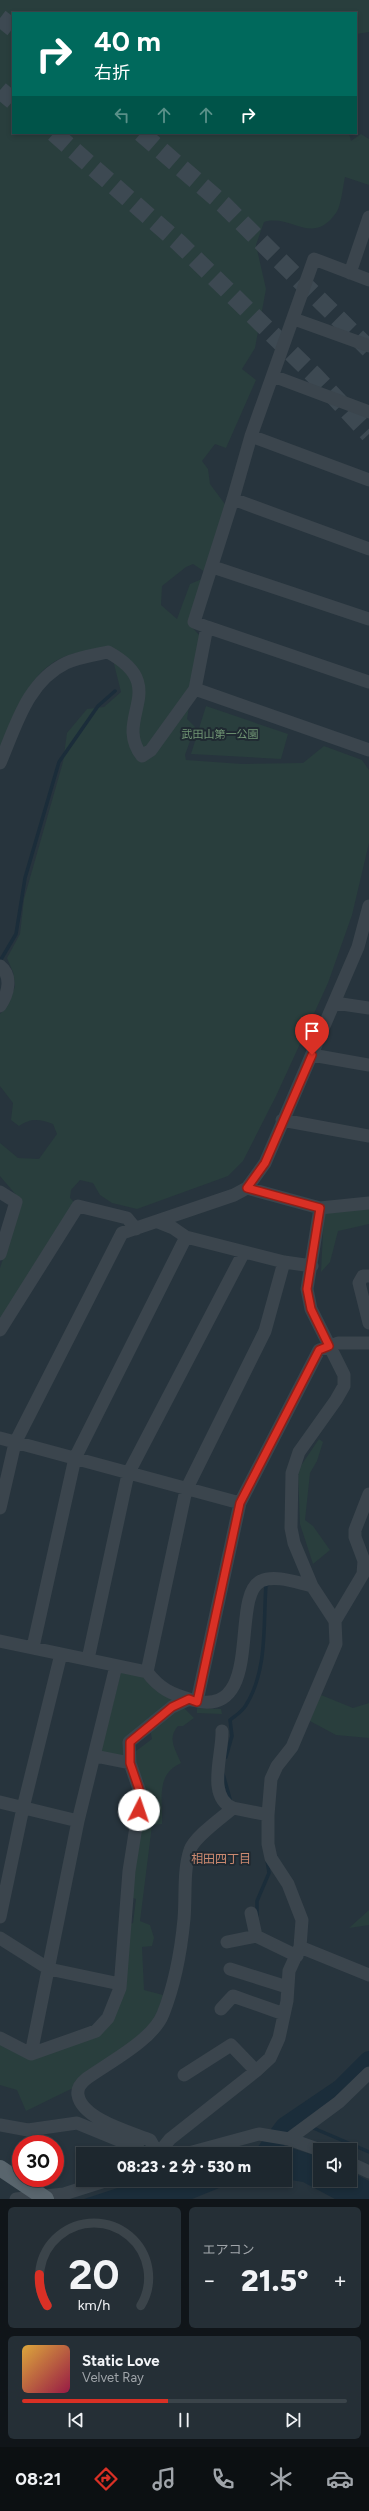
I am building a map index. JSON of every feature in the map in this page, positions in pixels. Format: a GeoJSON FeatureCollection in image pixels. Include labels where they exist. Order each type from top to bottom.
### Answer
{"type":"FeatureCollection","features":[{"type":"Feature","properties":{"kind":"main road"},"geometry":{"type":"LineString","coordinates":[[0,2168],[44,2197]]}},
{"type":"Feature","properties":{"kind":"street"},"geometry":{"type":"LineString","coordinates":[[350,273],[369,218]]}},
{"type":"Feature","properties":{"kind":"street"},"geometry":{"type":"LineString","coordinates":[[369,280],[314,259],[294,319],[251,436],[213,567],[194,622],[369,682]]}},
{"type":"Feature","properties":{"kind":"street"},"geometry":{"type":"LineString","coordinates":[[294,319],[369,346]]}},
{"type":"Feature","properties":{"kind":"street"},"geometry":{"type":"LineString","coordinates":[[273,376],[369,412]]}},
{"type":"Feature","properties":{"kind":"street"},"geometry":{"type":"LineString","coordinates":[[251,436],[369,480]]}},
{"type":"Feature","properties":{"kind":"street"},"geometry":{"type":"LineString","coordinates":[[233,499],[369,549]]}},
{"type":"Feature","properties":{"kind":"street"},"geometry":{"type":"LineString","coordinates":[[213,567],[369,619]]}},
{"type":"Feature","properties":{"kind":"street"},"geometry":{"type":"LineString","coordinates":[[0,763],[29,695],[54,670],[67,663],[108,652],[130,667],[140,683],[133,741],[142,756],[151,750],[195,689],[207,627]]}},
{"type":"Feature","properties":{"kind":"street"},"geometry":{"type":"LineString","coordinates":[[195,689],[369,750]]}},
{"type":"Feature","properties":{"kind":"street"},"geometry":{"type":"LineString","coordinates":[[0,1508],[15,1443],[122,1234],[234,1195],[247,1188],[265,1163],[282,1120],[335,1003],[364,948],[369,906]]}},
{"type":"Feature","properties":{"kind":"street"},"geometry":{"type":"LineString","coordinates":[[0,966],[6,971],[8,977],[8,988],[0,1006]]}},
{"type":"Feature","properties":{"kind":"street"},"geometry":{"type":"LineString","coordinates":[[335,1003],[369,1008]]}},
{"type":"Feature","properties":{"kind":"street"},"geometry":{"type":"LineString","coordinates":[[312,1055],[369,1065]]}},
{"type":"Feature","properties":{"kind":"street"},"geometry":{"type":"LineString","coordinates":[[282,1120],[369,1136]]}},
{"type":"Feature","properties":{"kind":"street"},"geometry":{"type":"LineString","coordinates":[[247,1188],[320,1208],[369,1203]]}},
{"type":"Feature","properties":{"kind":"street"},"geometry":{"type":"LineString","coordinates":[[0,1192],[16,1202],[0,1254]]}},
{"type":"Feature","properties":{"kind":"street"},"geometry":{"type":"LineString","coordinates":[[0,1330],[78,1206],[126,1218],[136,1229]]}},
{"type":"Feature","properties":{"kind":"street"},"geometry":{"type":"LineString","coordinates":[[164,2147],[170,2139],[256,2071],[270,2058],[276,2048],[284,2014],[289,1971],[299,1951],[302,1920],[288,1884],[271,1858],[268,1844],[268,1815],[271,1779],[277,1766],[292,1747],[331,1660],[336,1644],[335,1621],[312,1586],[294,1544],[291,1528],[292,1473],[299,1452],[336,1400],[344,1386],[344,1375],[311,1309],[307,1289],[312,1266],[320,1208]]}},
{"type":"Feature","properties":{"kind":"street"},"geometry":{"type":"LineString","coordinates":[[158,1222],[174,1228],[186,1237],[284,1262],[312,1266]]}},
{"type":"Feature","properties":{"kind":"street"},"geometry":{"type":"LineString","coordinates":[[33,1647],[75,1458],[186,1237]]}},
{"type":"Feature","properties":{"kind":"street"},"geometry":{"type":"LineString","coordinates":[[88,1659],[128,1474],[244,1252]]}},
{"type":"Feature","properties":{"kind":"street"},"geometry":{"type":"LineString","coordinates":[[147,1672],[186,1490],[265,1331],[284,1262]]}},
{"type":"Feature","properties":{"kind":"street"},"geometry":{"type":"LineString","coordinates":[[369,1276],[363,1276],[359,1283],[369,1323]]}},
{"type":"Feature","properties":{"kind":"street"},"geometry":{"type":"LineString","coordinates":[[193,1700],[240,1503],[319,1350],[338,1343],[369,1343]]}},
{"type":"Feature","properties":{"kind":"street"},"geometry":{"type":"LineString","coordinates":[[0,1438],[186,1490],[240,1503]]}},
{"type":"Feature","properties":{"kind":"street"},"geometry":{"type":"LineString","coordinates":[[335,1621],[363,1574],[364,1561],[355,1537],[355,1530],[369,1494]]}},
{"type":"Feature","properties":{"kind":"street"},"geometry":{"type":"LineString","coordinates":[[0,1643],[33,1647],[147,1672],[157,1685],[170,1694],[193,1700],[216,1702],[225,1695],[235,1682],[242,1663],[247,1606],[251,1590],[260,1581],[271,1579],[312,1586]]}},
{"type":"Feature","properties":{"kind":"street"},"geometry":{"type":"LineString","coordinates":[[0,1917],[23,1808],[61,1654]]}},
{"type":"Feature","properties":{"kind":"street"},"geometry":{"type":"LineString","coordinates":[[31,2054],[78,1821],[116,1666]]}},
{"type":"Feature","properties":{"kind":"street"},"geometry":{"type":"LineString","coordinates":[[0,2038],[31,2054],[96,2031],[108,2018],[120,1984],[129,1871],[141,1795],[130,1763],[130,1742],[172,1707],[193,1700]]}},
{"type":"Feature","properties":{"kind":"street"},"geometry":{"type":"LineString","coordinates":[[222,1731],[222,1746],[216,1772],[220,1798],[226,1805],[233,1808],[268,1815]]}},
{"type":"Feature","properties":{"kind":"street"},"geometry":{"type":"LineString","coordinates":[[95,1756],[130,1763]]}},
{"type":"Feature","properties":{"kind":"street"},"geometry":{"type":"LineString","coordinates":[[0,1802],[78,1821]]}},
{"type":"Feature","properties":{"kind":"street"},"geometry":{"type":"LineString","coordinates":[[154,2147],[150,2140],[122,2129],[87,2110],[78,2095],[79,2087],[85,2080],[120,2057],[160,2020],[174,1980],[184,1921],[190,1848],[212,1825],[233,1808]]}},
{"type":"Feature","properties":{"kind":"street"},"geometry":{"type":"LineString","coordinates":[[251,1913],[256,1936]]}},
{"type":"Feature","properties":{"kind":"street"},"geometry":{"type":"LineString","coordinates":[[227,1942],[256,1936],[369,1975]]}},
{"type":"Feature","properties":{"kind":"street"},"geometry":{"type":"LineString","coordinates":[[0,1938],[49,1969],[120,1984]]}},
{"type":"Feature","properties":{"kind":"street"},"geometry":{"type":"LineString","coordinates":[[230,1970],[287,1987]]}},
{"type":"Feature","properties":{"kind":"street"},"geometry":{"type":"LineString","coordinates":[[220,2009],[233,1996],[284,2014]]}},
{"type":"Feature","properties":{"kind":"street"},"geometry":{"type":"LineString","coordinates":[[184,2075],[231,2045],[256,2071]]}},
{"type":"Feature","properties":{"kind":"street"},"geometry":{"type":"LineString","coordinates":[[289,2139],[339,2102],[369,2073]]}},
{"type":"Feature","properties":{"kind":"street"},"geometry":{"type":"LineString","coordinates":[[0,2125],[28,2130],[77,2123],[136,2147]]}},
{"type":"Feature","properties":{"kind":"street"},"geometry":{"type":"LineString","coordinates":[[210,2147],[259,2134],[289,2139],[313,2148]]}},
{"type":"Feature","properties":{"kind":"street"},"geometry":{"type":"LineString","coordinates":[[357,2166],[369,2172]]}},
{"type":"Feature","properties":{"kind":"street"},"geometry":{"type":"LineString","coordinates":[[16,2199],[64,2194],[86,2187]]}},
{"type":"Feature","properties":{"kind":"green space"},"geometry":{"type":"Polygon","coordinates":[[[0,0],[369,0],[369,32],[357,34],[357,12],[12,12],[12,134],[349,134],[351,141],[361,134],[369,139],[369,185],[345,177],[338,210],[327,223],[318,227],[310,228],[274,220],[264,222],[256,245],[266,289],[255,348],[242,369],[256,380],[226,448],[215,444],[202,461],[208,469],[210,484],[227,507],[205,572],[193,564],[186,567],[162,586],[161,605],[177,619],[190,584],[202,579],[189,624],[200,636],[187,719],[195,727],[185,755],[186,760],[242,764],[303,763],[324,746],[362,760],[369,770],[369,843],[352,915],[328,983],[276,1096],[243,1161],[228,1176],[137,1209],[112,1203],[100,1195],[93,1183],[80,1180],[71,1190],[70,1198],[75,1203],[0,1321],[0,1268],[22,1202],[0,1176],[0,1143],[18,1158],[39,1159],[57,1134],[53,1124],[48,1122],[35,1120],[23,1123],[19,1126],[11,1120],[13,1103],[0,1086],[0,1014],[8,1005],[15,986],[13,972],[7,958],[20,934],[24,899],[63,762],[67,733],[87,709],[104,707],[121,692],[112,656],[82,652],[64,657],[50,665],[37,677],[19,706],[0,754],[0,0]]]}},
{"type":"Feature","properties":{"kind":"green space","name":"武田山第一公園"},"geometry":{"type":"Polygon","coordinates":[[[206,706],[288,734],[281,759],[191,754],[206,706]]]}},
{"type":"Feature","properties":{"kind":"green space"},"geometry":{"type":"Polygon","coordinates":[[[369,1206],[369,1224],[338,1231],[330,1262],[321,1272],[324,1212],[369,1206]]]}},
{"type":"Feature","properties":{"kind":"green space"},"geometry":{"type":"Polygon","coordinates":[[[319,1439],[323,1442],[317,1461],[310,1473],[305,1520],[313,1526],[330,1550],[313,1564],[300,1524],[298,1470],[319,1439]]]}},
{"type":"Feature","properties":{"kind":"green space"},"geometry":{"type":"Polygon","coordinates":[[[122,1668],[143,1672],[179,1700],[127,1741],[126,1760],[100,1754],[122,1668]]]}},
{"type":"Feature","properties":{"kind":"green space"},"geometry":{"type":"Polygon","coordinates":[[[321,1695],[353,1708],[369,1703],[369,1738],[336,1735],[308,1720],[321,1695]]]}},
{"type":"Feature","properties":{"kind":"green space"},"geometry":{"type":"Polygon","coordinates":[[[183,1707],[194,1718],[183,1726],[178,1726],[173,1735],[173,1744],[181,1763],[167,1774],[164,1781],[162,1789],[162,1824],[152,1825],[140,1921],[150,1925],[154,1938],[152,1946],[142,1947],[144,1990],[163,1995],[155,2019],[120,2055],[75,2087],[26,2111],[17,2090],[0,2085],[0,2041],[31,2054],[108,2018],[127,1925],[133,1923],[136,1899],[130,1897],[144,1782],[134,1764],[136,1751],[152,1739],[150,1730],[183,1707]]]}},
{"type":"Feature","properties":{"kind":"green space"},"geometry":{"type":"Polygon","coordinates":[[[197,1708],[221,1709],[222,1714],[197,1713],[197,1708]]]}},
{"type":"Feature","properties":{"kind":"green space"},"geometry":{"type":"Polygon","coordinates":[[[369,1910],[369,1925],[349,1928],[369,1910]]]}},
{"type":"Feature","properties":{"kind":"water"},"geometry":{"type":"Polygon","coordinates":[[[282,2145],[288,2147],[258,2147],[282,2145]]]}},
{"type":"Feature","properties":{"kind":"water"},"geometry":{"type":"Polygon","coordinates":[[[292,2148],[313,2155],[313,2187],[357,2187],[357,2175],[369,2181],[369,2199],[335,2199],[303,2182],[292,2180],[292,2148]]]}},
{"type":"Feature","properties":{"kind":"water"},"geometry":{"type":"Polygon","coordinates":[[[121,2187],[222,2187],[192,2199],[84,2199],[121,2187]]]}},
{"type":"Feature","properties":{"kind":"waterway"},"geometry":{"type":"LineString","coordinates":[[0,961],[16,934],[25,878],[59,762],[98,706],[115,691]]}},
{"type":"Feature","properties":{"kind":"waterway"},"geometry":{"type":"LineString","coordinates":[[226,1757],[232,1736],[230,1720],[245,1707],[258,1677],[263,1646],[266,1585],[269,1584]]}},
{"type":"Feature","properties":{"kind":"waterway"},"geometry":{"type":"LineString","coordinates":[[223,1774],[230,1799]]}},
{"type":"Feature","properties":{"kind":"waterway"},"geometry":{"type":"LineString","coordinates":[[257,1916],[257,1901],[269,1873],[267,1860]]}},
{"type":"Feature","properties":{"kind":"waterway"},"geometry":{"type":"LineString","coordinates":[[270,2147],[285,2127],[341,2089],[369,2061]]}},
{"type":"Feature","properties":{"kind":"waterway"},"geometry":{"type":"LineString","coordinates":[[296,2121],[303,2124]]}},
{"type":"Feature","properties":{"kind":"waterway"},"geometry":{"type":"LineString","coordinates":[[311,2127],[369,2152]]}},
{"type":"Feature","properties":{"kind":"tunnel"},"geometry":{"type":"LineString","coordinates":[[0,18],[12,27]]}},
{"type":"Feature","properties":{"kind":"tunnel"},"geometry":{"type":"LineString","coordinates":[[0,90],[12,100]]}},
{"type":"Feature","properties":{"kind":"tunnel"},"geometry":{"type":"LineString","coordinates":[[55,134],[179,243],[314,375],[369,434]]}},
{"type":"Feature","properties":{"kind":"tunnel"},"geometry":{"type":"LineString","coordinates":[[142,134],[223,204],[369,349]]}},
{"type":"Feature","properties":{"kind":"district","name":"相田四丁目"},"geometry":{"type":"Point","coordinates":[221,1859]}},
{"type":"Feature","properties":{"kind":"route"},"geometry":{"type":"LineString","coordinates":[[139,1810],[141,1795],[139,1784],[130,1763],[130,1742],[172,1707],[189,1699],[197,1702],[240,1503],[319,1350],[329,1346],[311,1309],[307,1289],[320,1208],[247,1188],[256,1178],[265,1163],[282,1120],[312,1055]]}}]}
